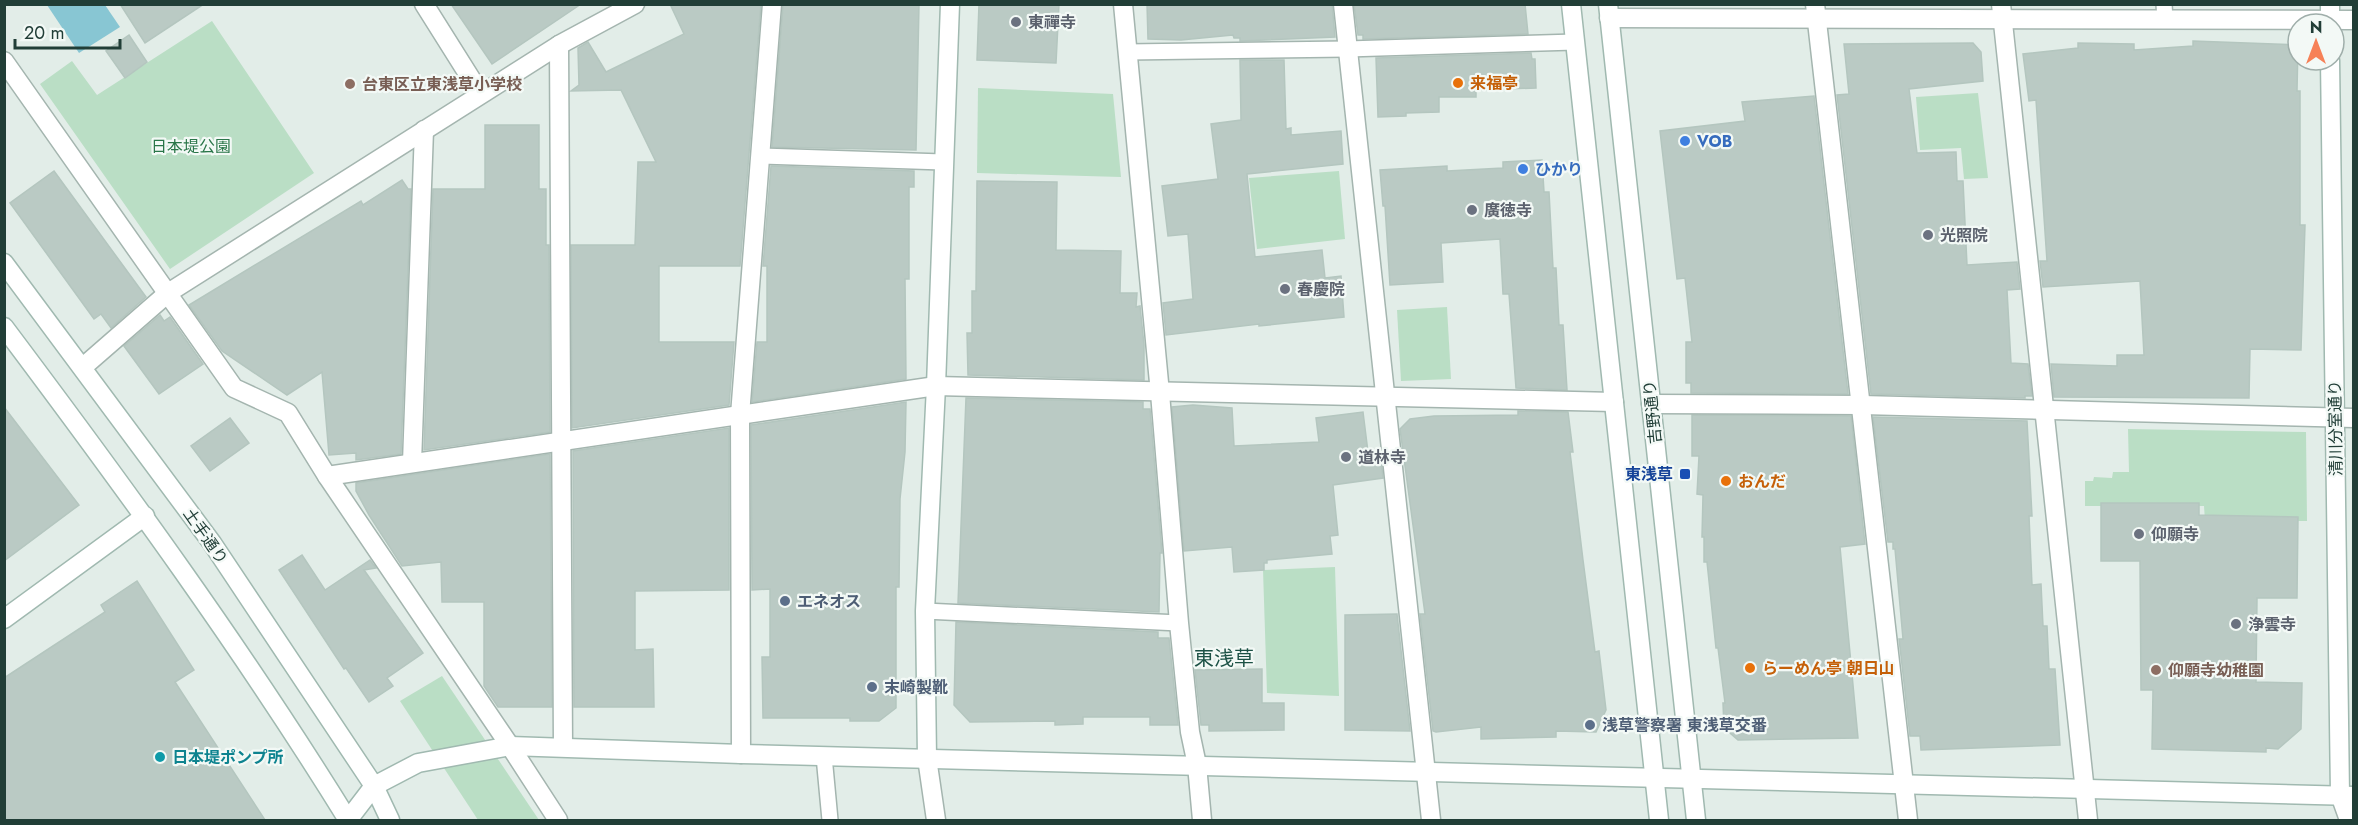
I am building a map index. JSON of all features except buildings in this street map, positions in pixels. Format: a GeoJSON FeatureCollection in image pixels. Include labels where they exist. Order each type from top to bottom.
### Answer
{"type":"FeatureCollection","features":[{"type":"Feature","properties":{"kind":"street"},"geometry":{"type":"LineString","coordinates":[[424,4],[480,93]]}},
{"type":"Feature","properties":{"kind":"street"},"geometry":{"type":"LineString","coordinates":[[741,754],[740,415],[772,4]]}},
{"type":"Feature","properties":{"kind":"street"},"geometry":{"type":"LineString","coordinates":[[936,820],[927,758],[925,611],[950,4]]}},
{"type":"Feature","properties":{"kind":"street"},"geometry":{"type":"LineString","coordinates":[[1123,4],[1160,393],[1179,623],[1202,820]]}},
{"type":"Feature","properties":{"kind":"street"},"geometry":{"type":"LineString","coordinates":[[1343,4],[1431,820]]}},
{"type":"Feature","properties":{"kind":"street"},"geometry":{"type":"LineString","coordinates":[[1571,4],[1659,820]]}},
{"type":"Feature","properties":{"kind":"street"},"geometry":{"type":"LineString","coordinates":[[83,368],[168,293],[480,93],[559,45],[633,5]]}},
{"type":"Feature","properties":{"kind":"street"},"geometry":{"type":"LineString","coordinates":[[1609,11],[2164,12],[2286,15]]}},
{"type":"Feature","properties":{"kind":"street","name":"吉野通り"},"geometry":{"type":"LineString","coordinates":[[1609,11],[1696,820]]}},
{"type":"Feature","properties":{"kind":"street"},"geometry":{"type":"LineString","coordinates":[[1816,11],[1908,820]]}},
{"type":"Feature","properties":{"kind":"street"},"geometry":{"type":"LineString","coordinates":[[2002,12],[2088,820]]}},
{"type":"Feature","properties":{"kind":"street"},"geometry":{"type":"LineString","coordinates":[[559,45],[563,747]]}},
{"type":"Feature","properties":{"kind":"street"},"geometry":{"type":"LineString","coordinates":[[4,61],[234,388],[288,414],[327,476],[558,820]]}},
{"type":"Feature","properties":{"kind":"street","name":"清川分室通り"},"geometry":{"type":"LineString","coordinates":[[2330,72],[2335,418],[2349,820]]}},
{"type":"Feature","properties":{"kind":"street"},"geometry":{"type":"LineString","coordinates":[[412,463],[424,130]]}},
{"type":"Feature","properties":{"kind":"street","name":"土手通り"},"geometry":{"type":"LineString","coordinates":[[4,263],[212,543],[375,786],[390,820]]}},
{"type":"Feature","properties":{"kind":"street"},"geometry":{"type":"LineString","coordinates":[[4,327],[146,516],[291,730],[348,820],[375,786],[418,763],[510,746],[741,754],[2347,795]]}},
{"type":"Feature","properties":{"kind":"street"},"geometry":{"type":"LineString","coordinates":[[327,476],[936,386],[1614,402]]}},
{"type":"Feature","properties":{"kind":"street"},"geometry":{"type":"LineString","coordinates":[[1651,404],[1862,405],[2354,418]]}},
{"type":"Feature","properties":{"kind":"street"},"geometry":{"type":"LineString","coordinates":[[4,619],[146,516]]}},
{"type":"Feature","properties":{"kind":"lane"},"geometry":{"type":"LineString","coordinates":[[1127,52],[1347,49],[1575,42]]}},
{"type":"Feature","properties":{"kind":"lane"},"geometry":{"type":"LineString","coordinates":[[761,156],[943,162]]}},
{"type":"Feature","properties":{"kind":"lane"},"geometry":{"type":"LineString","coordinates":[[925,611],[1179,623]]}},
{"type":"Feature","properties":{"kind":"lane"},"geometry":{"type":"LineString","coordinates":[[824,756],[830,820]]}},
{"type":"Feature","properties":{"kind":"green space","name":"日本堤公園"},"geometry":{"type":"Polygon","coordinates":[[[212,21],[314,173],[170,269],[40,84],[72,61],[97,95],[212,21]]]}},
{"type":"Feature","properties":{"kind":"green space"},"geometry":{"type":"Polygon","coordinates":[[[978,88],[1113,94],[1121,177],[977,173],[978,88]]]}},
{"type":"Feature","properties":{"kind":"green space"},"geometry":{"type":"Polygon","coordinates":[[[1978,93],[1988,178],[1964,179],[1961,148],[1920,150],[1916,97],[1978,93]]]}},
{"type":"Feature","properties":{"kind":"green space"},"geometry":{"type":"Polygon","coordinates":[[[1339,171],[1345,239],[1257,249],[1249,178],[1339,171]]]}},
{"type":"Feature","properties":{"kind":"green space"},"geometry":{"type":"Polygon","coordinates":[[[1447,307],[1451,379],[1401,381],[1397,310],[1447,307]]]}},
{"type":"Feature","properties":{"kind":"green space"},"geometry":{"type":"Polygon","coordinates":[[[2128,429],[2306,432],[2307,521],[2205,521],[2204,506],[2085,506],[2085,481],[2093,481],[2094,477],[2112,478],[2113,472],[2129,472],[2128,429]]]}},
{"type":"Feature","properties":{"kind":"green space"},"geometry":{"type":"Polygon","coordinates":[[[1335,567],[1339,696],[1267,693],[1263,570],[1335,567]]]}},
{"type":"Feature","properties":{"kind":"green space"},"geometry":{"type":"Polygon","coordinates":[[[442,676],[539,820],[478,820],[400,701],[442,676]]]}},
{"type":"Feature","properties":{"kind":"water"},"geometry":{"type":"Polygon","coordinates":[[[47,5],[105,5],[120,27],[79,53],[47,5]]]}},
{"type":"Feature","properties":{"kind":"place","name":"東禪寺"},"geometry":{"type":"Point","coordinates":[1016,22]}},
{"type":"Feature","properties":{"kind":"place","name":"来福亭"},"geometry":{"type":"Point","coordinates":[1458,83]}},
{"type":"Feature","properties":{"kind":"place","name":"台東区立東浅草小学校"},"geometry":{"type":"Point","coordinates":[350,84]}},
{"type":"Feature","properties":{"kind":"place","name":"VOB"},"geometry":{"type":"Point","coordinates":[1685,141]}},
{"type":"Feature","properties":{"kind":"place","name":"ひかり"},"geometry":{"type":"Point","coordinates":[1523,169]}},
{"type":"Feature","properties":{"kind":"place","name":"廣徳寺"},"geometry":{"type":"Point","coordinates":[1472,210]}},
{"type":"Feature","properties":{"kind":"place","name":"光照院"},"geometry":{"type":"Point","coordinates":[1928,235]}},
{"type":"Feature","properties":{"kind":"place","name":"春慶院"},"geometry":{"type":"Point","coordinates":[1285,289]}},
{"type":"Feature","properties":{"kind":"place","name":"道林寺"},"geometry":{"type":"Point","coordinates":[1346,457]}},
{"type":"Feature","properties":{"kind":"place","name":"東浅草"},"geometry":{"type":"Point","coordinates":[1685,474]}},
{"type":"Feature","properties":{"kind":"place","name":"おんだ"},"geometry":{"type":"Point","coordinates":[1726,481]}},
{"type":"Feature","properties":{"kind":"place","name":"仰願寺"},"geometry":{"type":"Point","coordinates":[2139,534]}},
{"type":"Feature","properties":{"kind":"place","name":"エネオス"},"geometry":{"type":"Point","coordinates":[785,601]}},
{"type":"Feature","properties":{"kind":"place","name":"浄雲寺"},"geometry":{"type":"Point","coordinates":[2236,624]}},
{"type":"Feature","properties":{"kind":"place","name":"らーめん亭 朝日山"},"geometry":{"type":"Point","coordinates":[1750,668]}},
{"type":"Feature","properties":{"kind":"place","name":"仰願寺幼稚園"},"geometry":{"type":"Point","coordinates":[2156,670]}},
{"type":"Feature","properties":{"kind":"place","name":"末崎製靴"},"geometry":{"type":"Point","coordinates":[872,687]}},
{"type":"Feature","properties":{"kind":"place","name":"浅草警察署 東浅草交番"},"geometry":{"type":"Point","coordinates":[1590,725]}},
{"type":"Feature","properties":{"kind":"place","name":"日本堤ポンプ所"},"geometry":{"type":"Point","coordinates":[160,757]}},
{"type":"Feature","properties":{"kind":"district","name":"東浅草"},"geometry":{"type":"Point","coordinates":[1224,658]}}]}
